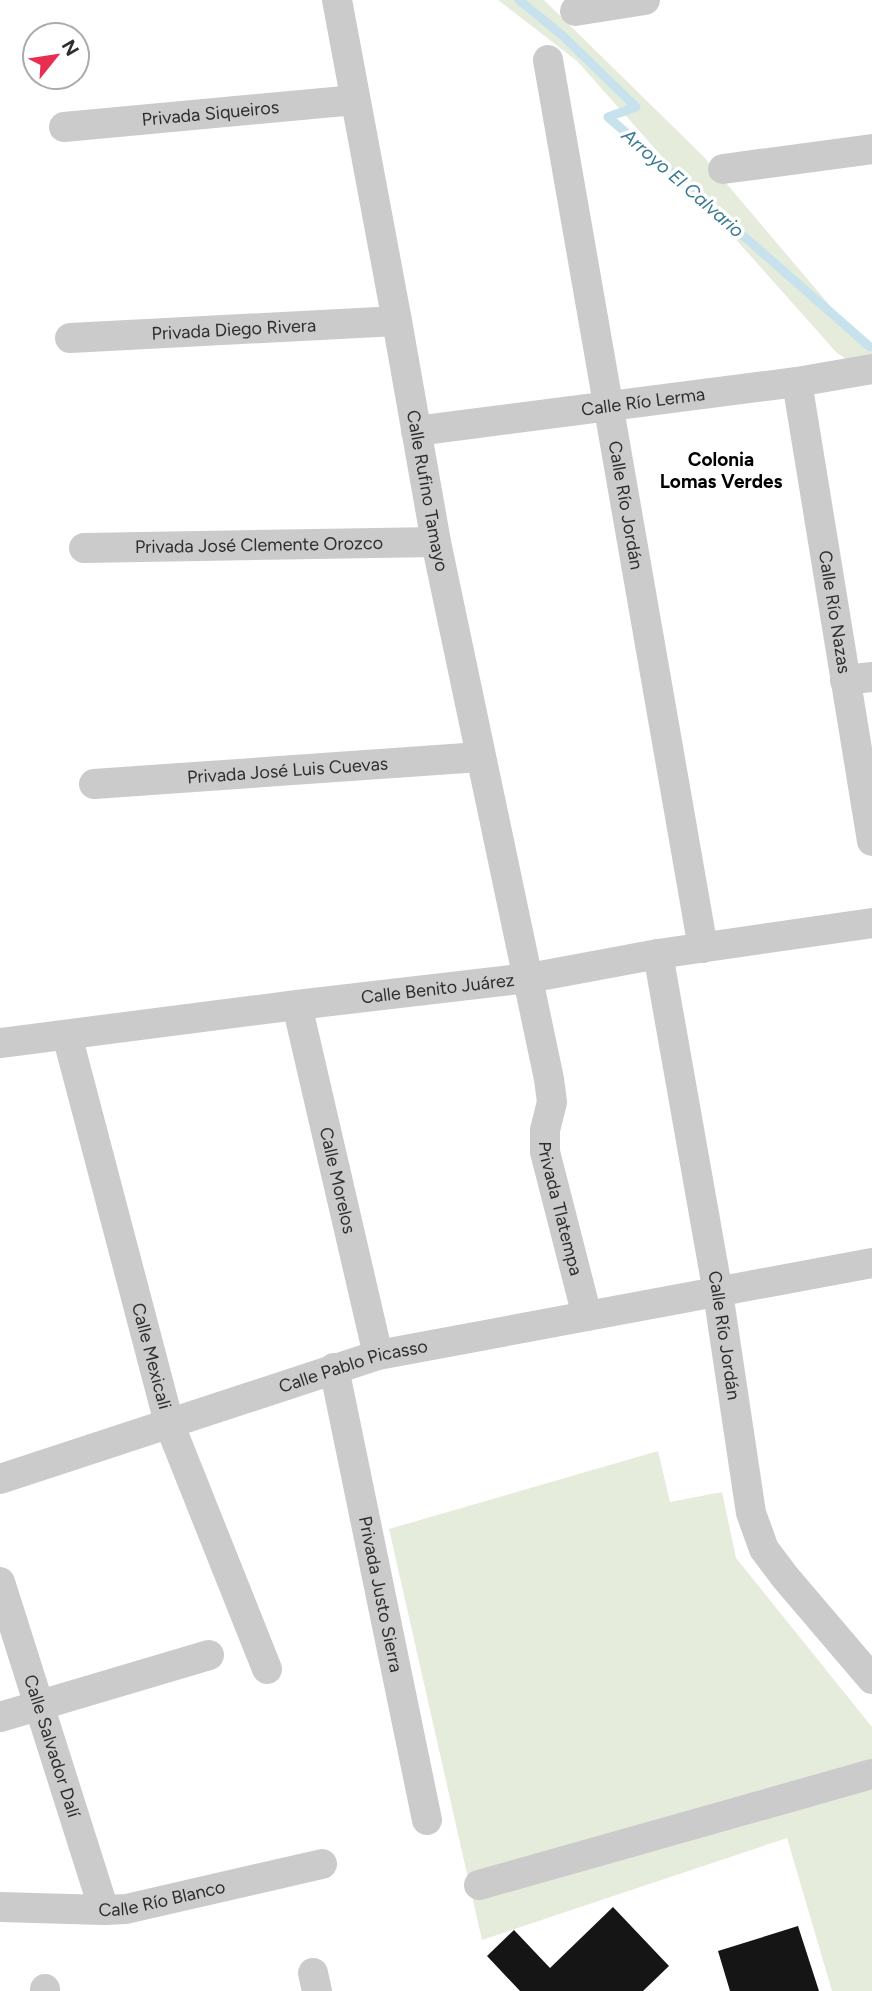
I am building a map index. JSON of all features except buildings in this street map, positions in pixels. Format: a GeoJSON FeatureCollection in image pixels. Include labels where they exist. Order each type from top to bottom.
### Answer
{"type":"FeatureCollection","features":[{"type":"Feature","properties":{"kind":"street","name":"Calle Rufino Tamayo"},"geometry":{"type":"LineString","coordinates":[[337,0],[436,542],[529,978]]}},
{"type":"Feature","properties":{"kind":"street"},"geometry":{"type":"LineString","coordinates":[[575,11],[645,0]]}},
{"type":"Feature","properties":{"kind":"street","name":"Calle Río Jordán"},"geometry":{"type":"LineString","coordinates":[[548,60],[704,948]]}},
{"type":"Feature","properties":{"kind":"street","name":"Privada Siqueiros"},"geometry":{"type":"LineString","coordinates":[[64,127],[355,100]]}},
{"type":"Feature","properties":{"kind":"street"},"geometry":{"type":"LineString","coordinates":[[723,169],[872,149]]}},
{"type":"Feature","properties":{"kind":"street","name":"Privada Diego Rivera"},"geometry":{"type":"LineString","coordinates":[[70,338],[397,321]]}},
{"type":"Feature","properties":{"kind":"street","name":"Calle Río Lerma"},"geometry":{"type":"LineString","coordinates":[[416,431],[797,382],[872,369]]}},
{"type":"Feature","properties":{"kind":"street","name":"Calle Río Nazas"},"geometry":{"type":"LineString","coordinates":[[797,382],[859,678],[872,841]]}},
{"type":"Feature","properties":{"kind":"street","name":"Privada José Clemente Orozco"},"geometry":{"type":"LineString","coordinates":[[84,548],[436,542]]}},
{"type":"Feature","properties":{"kind":"street","name":"Privada José Luis Cuevas"},"geometry":{"type":"LineString","coordinates":[[93,785],[480,757]]}},
{"type":"Feature","properties":{"kind":"street","name":"Calle Benito Juárez"},"geometry":{"type":"LineString","coordinates":[[0,1043],[529,978],[658,954],[872,923]]}},
{"type":"Feature","properties":{"kind":"street","name":"Calle Río Jordán"},"geometry":{"type":"LineString","coordinates":[[658,954],[718,1293],[751,1513],[764,1549],[872,1679]]}},
{"type":"Feature","properties":{"kind":"street","name":"Privada Tlatempa"},"geometry":{"type":"LineString","coordinates":[[529,978],[552,1102],[545,1129],[545,1152],[587,1316]]}},
{"type":"Feature","properties":{"kind":"street","name":"Calle Morelos"},"geometry":{"type":"LineString","coordinates":[[297,1005],[378,1355]]}},
{"type":"Feature","properties":{"kind":"street","name":"Calle Mexicali"},"geometry":{"type":"LineString","coordinates":[[67,1035],[169,1423],[267,1669]]}},
{"type":"Feature","properties":{"kind":"street"},"geometry":{"type":"LineString","coordinates":[[718,1293],[872,1263]]}},
{"type":"Feature","properties":{"kind":"street","name":"Calle Pablo Picasso"},"geometry":{"type":"LineString","coordinates":[[0,1479],[378,1355],[718,1293]]}},
{"type":"Feature","properties":{"kind":"street","name":"Privada Justo Sierra"},"geometry":{"type":"LineString","coordinates":[[334,1368],[427,1820]]}},
{"type":"Feature","properties":{"kind":"street","name":"Calle Salvador Dalí"},"geometry":{"type":"LineString","coordinates":[[0,1582],[104,1910]]}},
{"type":"Feature","properties":{"kind":"street"},"geometry":{"type":"LineString","coordinates":[[0,1717],[209,1655]]}},
{"type":"Feature","properties":{"kind":"street"},"geometry":{"type":"LineString","coordinates":[[479,1885],[872,1774]]}},
{"type":"Feature","properties":{"kind":"street","name":"Calle Río Blanco"},"geometry":{"type":"LineString","coordinates":[[0,1907],[126,1909],[322,1864]]}},
{"type":"Feature","properties":{"kind":"green space"},"geometry":{"type":"Polygon","coordinates":[[[498,0],[544,0],[704,157],[854,334],[872,346],[872,378],[836,352],[577,61],[498,0]]]}},
{"type":"Feature","properties":{"kind":"green space"},"geometry":{"type":"Polygon","coordinates":[[[658,1451],[670,1502],[722,1492],[736,1558],[872,1727],[872,1991],[832,1991],[787,1838],[482,1940],[389,1529],[658,1451]]]}},
{"type":"Feature","properties":{"kind":"waterway","name":"Arroyo El Calvario"},"geometry":{"type":"LineString","coordinates":[[519,0],[563,36],[636,107],[608,117],[870,347]]}},
{"type":"Feature","properties":{"kind":"district","name":"Colonia Lomas Verdes"},"geometry":{"type":"Point","coordinates":[721,470]}}]}
